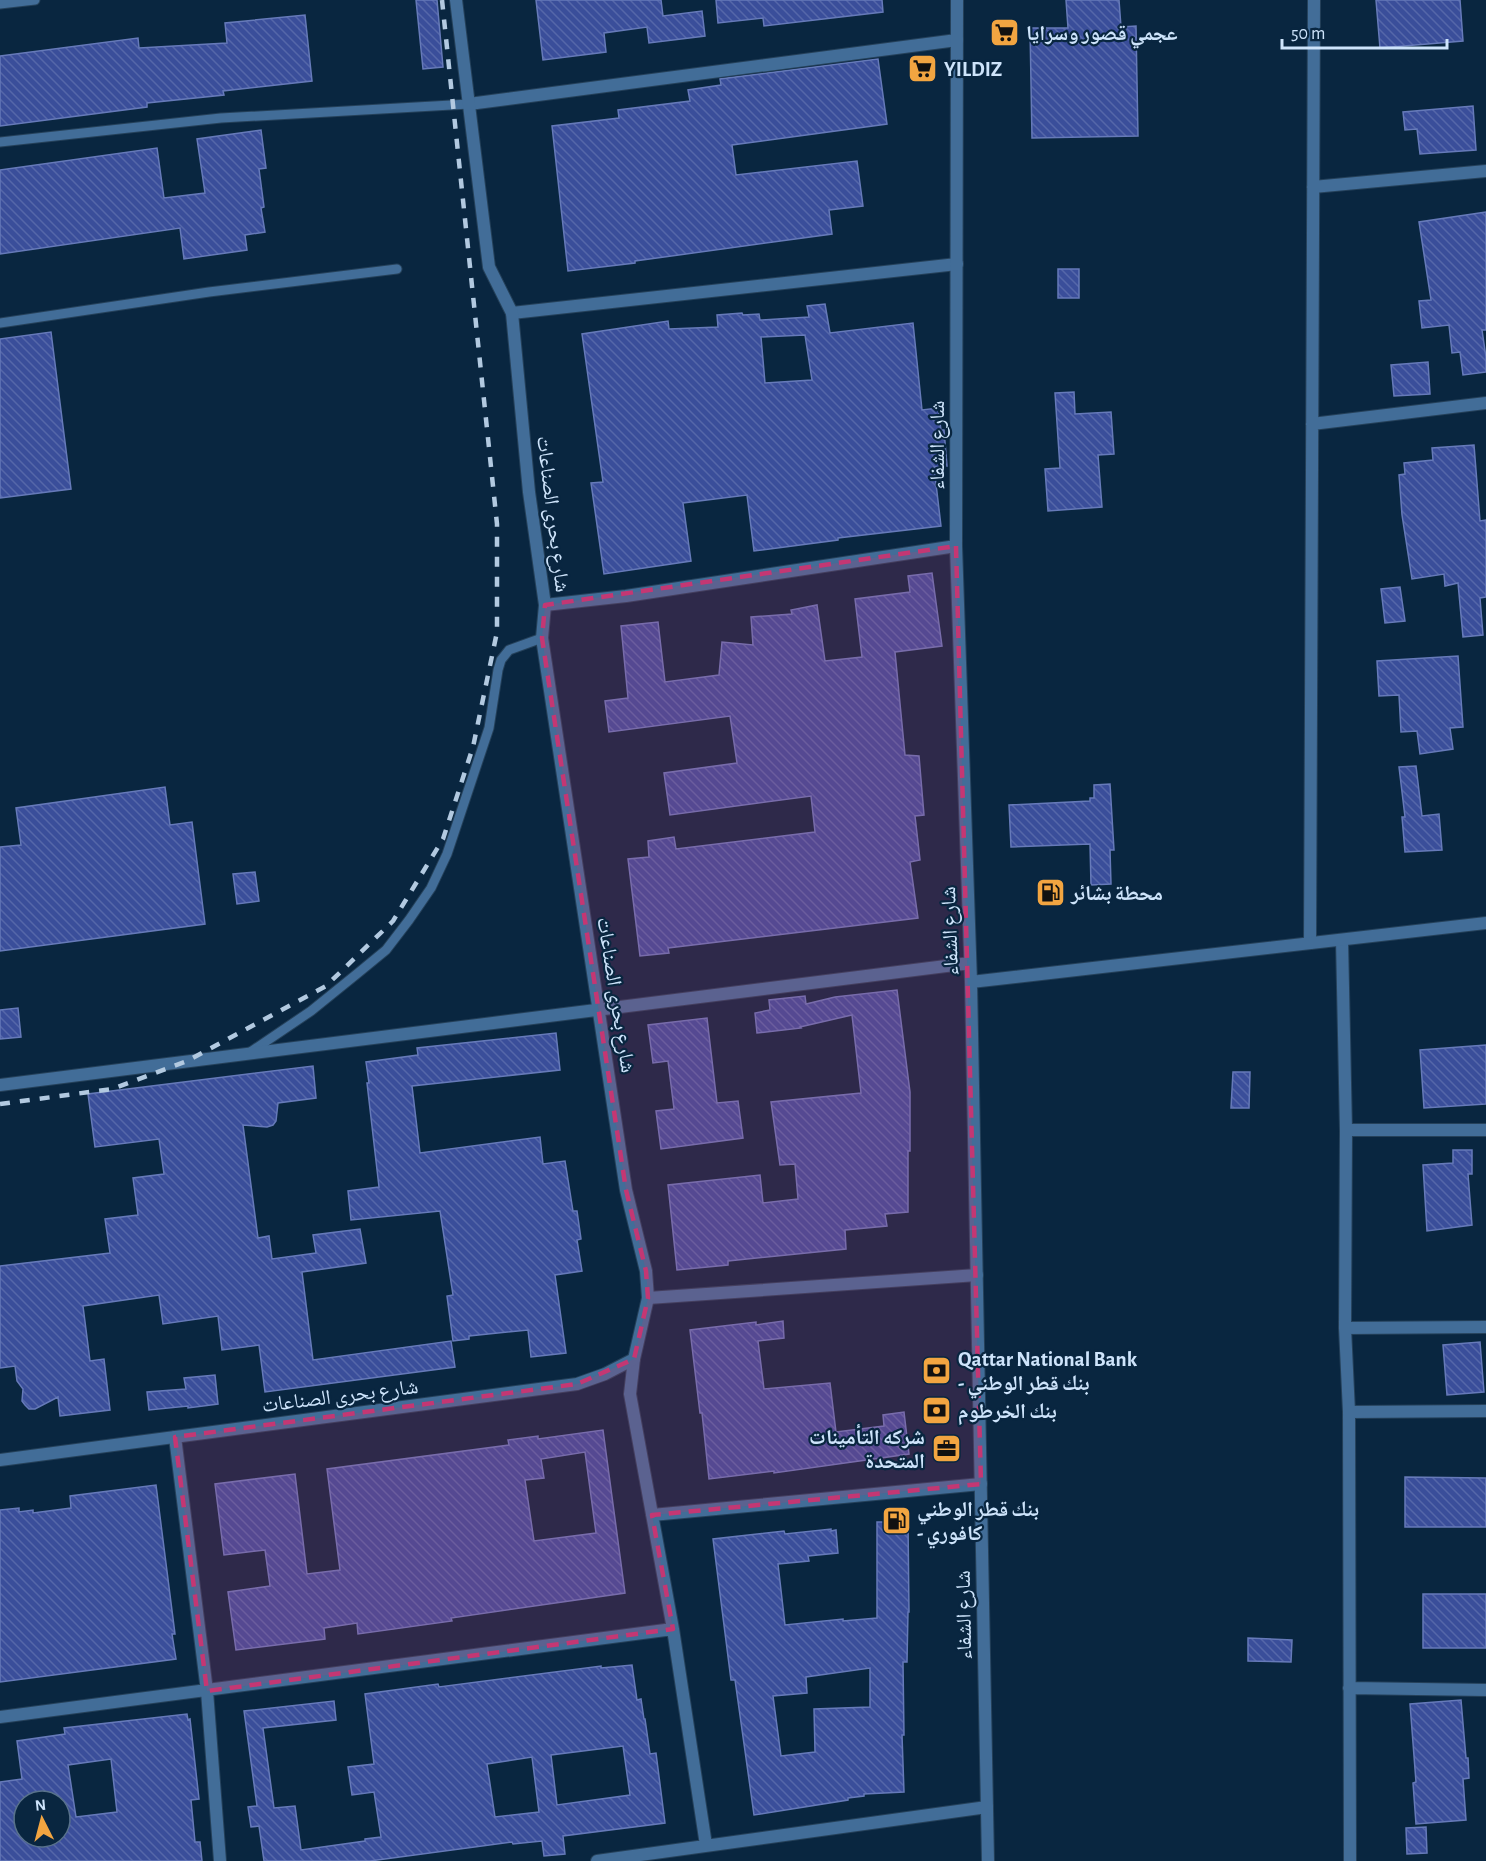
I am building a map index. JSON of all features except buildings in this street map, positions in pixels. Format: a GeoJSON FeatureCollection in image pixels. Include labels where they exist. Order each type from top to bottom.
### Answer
{"type":"FeatureCollection","features":[{"type":"Feature","properties":{"kind":"street","name":"شارع بحرى الصناعات"},"geometry":{"type":"LineString","coordinates":[[0,1460],[577,1384],[605,1374],[633,1359],[648,1298],[646,1270],[626,1190],[542,638],[545,605],[529,492],[512,313],[489,267],[456,0]]}},
{"type":"Feature","properties":{"kind":"street","name":"شارع الشفاء"},"geometry":{"type":"LineString","coordinates":[[957,0],[956,546],[971,982],[988,1861]]}},
{"type":"Feature","properties":{"kind":"street"},"geometry":{"type":"LineString","coordinates":[[1310,943],[1314,0]]}},
{"type":"Feature","properties":{"kind":"street"},"geometry":{"type":"LineString","coordinates":[[469,104],[957,40]]}},
{"type":"Feature","properties":{"kind":"street"},"geometry":{"type":"LineString","coordinates":[[1313,187],[1486,171]]}},
{"type":"Feature","properties":{"kind":"street"},"geometry":{"type":"LineString","coordinates":[[512,313],[957,264]]}},
{"type":"Feature","properties":{"kind":"street"},"geometry":{"type":"LineString","coordinates":[[1312,424],[1486,403]]}},
{"type":"Feature","properties":{"kind":"street"},"geometry":{"type":"LineString","coordinates":[[545,605],[626,596],[956,546]]}},
{"type":"Feature","properties":{"kind":"street"},"geometry":{"type":"LineString","coordinates":[[971,982],[1486,923]]}},
{"type":"Feature","properties":{"kind":"street"},"geometry":{"type":"LineString","coordinates":[[1342,940],[1346,1130],[1345,1328],[1349,1412],[1350,1861]]}},
{"type":"Feature","properties":{"kind":"street"},"geometry":{"type":"LineString","coordinates":[[0,1085],[970,963]]}},
{"type":"Feature","properties":{"kind":"street"},"geometry":{"type":"LineString","coordinates":[[1346,1130],[1486,1130]]}},
{"type":"Feature","properties":{"kind":"street"},"geometry":{"type":"LineString","coordinates":[[648,1298],[977,1275]]}},
{"type":"Feature","properties":{"kind":"street"},"geometry":{"type":"LineString","coordinates":[[1345,1328],[1486,1328]]}},
{"type":"Feature","properties":{"kind":"street"},"geometry":{"type":"LineString","coordinates":[[633,1359],[630,1394],[673,1629],[706,1845]]}},
{"type":"Feature","properties":{"kind":"street"},"geometry":{"type":"LineString","coordinates":[[1349,1412],[1486,1411]]}},
{"type":"Feature","properties":{"kind":"street"},"geometry":{"type":"LineString","coordinates":[[175,1437],[207,1691],[220,1861]]}},
{"type":"Feature","properties":{"kind":"street"},"geometry":{"type":"LineString","coordinates":[[652,1515],[981,1484]]}},
{"type":"Feature","properties":{"kind":"street"},"geometry":{"type":"LineString","coordinates":[[0,1717],[673,1629]]}},
{"type":"Feature","properties":{"kind":"street"},"geometry":{"type":"LineString","coordinates":[[1349,1688],[1486,1690]]}},
{"type":"Feature","properties":{"kind":"street"},"geometry":{"type":"LineString","coordinates":[[597,1861],[987,1807]]}},
{"type":"Feature","properties":{"kind":"lane"},"geometry":{"type":"LineString","coordinates":[[0,4],[35,0]]}},
{"type":"Feature","properties":{"kind":"lane"},"geometry":{"type":"LineString","coordinates":[[0,142],[221,118],[469,104]]}},
{"type":"Feature","properties":{"kind":"lane"},"geometry":{"type":"LineString","coordinates":[[0,323],[209,292],[397,269]]}},
{"type":"Feature","properties":{"kind":"lane"},"geometry":{"type":"LineString","coordinates":[[249,1053],[311,1011],[386,950],[409,920],[430,888],[447,854],[489,728],[501,660],[509,650],[542,638]]}},
{"type":"Feature","properties":{"kind":"highlighted area"},"geometry":{"type":"Polygon","coordinates":[[[956,546],[981,1484],[652,1515],[673,1629],[207,1691],[175,1437],[577,1384],[634,1359],[648,1298],[646,1271],[626,1190],[542,638],[545,605],[956,546]]]}},
{"type":"Feature","properties":{"kind":"railway"},"geometry":{"type":"LineString","coordinates":[[0,1104],[112,1089],[187,1061],[326,986],[393,921],[443,839],[473,747],[497,632],[497,524],[442,0]]}},
{"type":"Feature","properties":{"kind":"place","name":"عجمي قصور وسرايا"},"geometry":{"type":"Point","coordinates":[1005,33]}},
{"type":"Feature","properties":{"kind":"place","name":"YILDIZ"},"geometry":{"type":"Point","coordinates":[923,69]}},
{"type":"Feature","properties":{"kind":"place","name":"محطة بشائر"},"geometry":{"type":"Point","coordinates":[1050,893]}},
{"type":"Feature","properties":{"kind":"place","name":"Qattar National Bank - بنك قطر الوطني"},"geometry":{"type":"Point","coordinates":[937,1371]}},
{"type":"Feature","properties":{"kind":"place","name":"بنك الخرطوم"},"geometry":{"type":"Point","coordinates":[937,1411]}},
{"type":"Feature","properties":{"kind":"place","name":"شركه التأمينات المتحدة"},"geometry":{"type":"Point","coordinates":[946,1449]}},
{"type":"Feature","properties":{"kind":"place","name":"بنك قطر الوطني - كافوري"},"geometry":{"type":"Point","coordinates":[896,1521]}}]}
